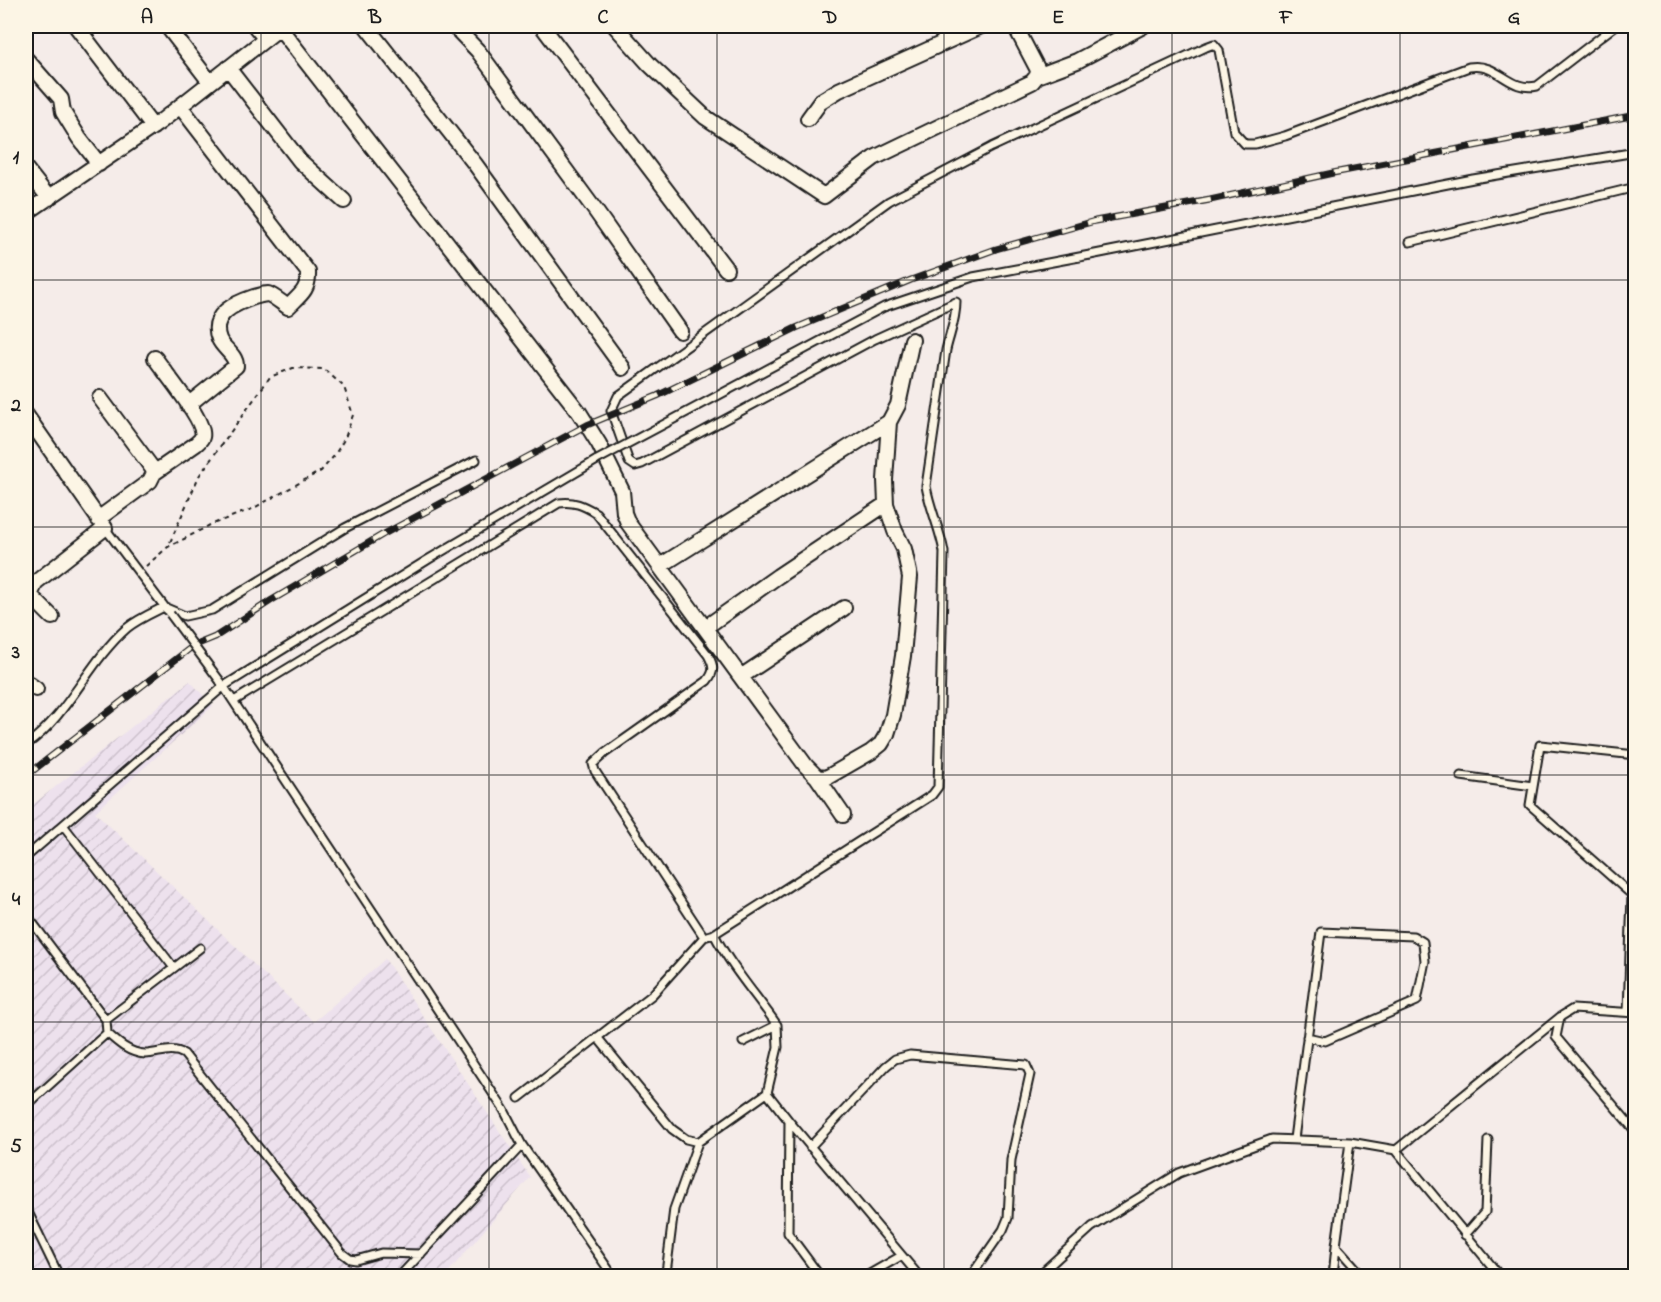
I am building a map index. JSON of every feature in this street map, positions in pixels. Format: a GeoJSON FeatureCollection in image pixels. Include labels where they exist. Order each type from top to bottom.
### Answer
{"type":"FeatureCollection","features":[{"type":"Feature","properties":{"kind":"street"},"geometry":{"type":"LineString","coordinates":[[76,26],[153,127]]}},
{"type":"Feature","properties":{"kind":"street"},"geometry":{"type":"LineString","coordinates":[[167,26],[210,82]]}},
{"type":"Feature","properties":{"kind":"street"},"geometry":{"type":"LineString","coordinates":[[255,26],[265,38]]}},
{"type":"Feature","properties":{"kind":"street"},"geometry":{"type":"LineString","coordinates":[[26,213],[153,127],[281,26],[579,412],[599,444],[622,490],[624,513],[628,523],[843,815]]}},
{"type":"Feature","properties":{"kind":"street"},"geometry":{"type":"LineString","coordinates":[[366,26],[475,164],[623,368]]}},
{"type":"Feature","properties":{"kind":"street"},"geometry":{"type":"LineString","coordinates":[[454,26],[477,51],[595,210],[680,331]]}},
{"type":"Feature","properties":{"kind":"street"},"geometry":{"type":"LineString","coordinates":[[542,26],[726,269]]}},
{"type":"Feature","properties":{"kind":"street"},"geometry":{"type":"LineString","coordinates":[[615,26],[650,65],[705,117],[824,196],[874,158],[1032,82],[1038,70],[1015,26]]}},
{"type":"Feature","properties":{"kind":"street"},"geometry":{"type":"LineString","coordinates":[[940,26],[947,41]]}},
{"type":"Feature","properties":{"kind":"street"},"geometry":{"type":"LineString","coordinates":[[808,119],[821,101],[839,90],[981,26]]}},
{"type":"Feature","properties":{"kind":"street"},"geometry":{"type":"LineString","coordinates":[[1037,76],[1070,65],[1143,26]]}},
{"type":"Feature","properties":{"kind":"street"},"geometry":{"type":"LineString","coordinates":[[26,59],[61,99],[63,112],[99,164]]}},
{"type":"Feature","properties":{"kind":"street"},"geometry":{"type":"LineString","coordinates":[[228,68],[300,161],[344,201]]}},
{"type":"Feature","properties":{"kind":"street"},"geometry":{"type":"LineString","coordinates":[[180,106],[308,272],[309,282],[288,308],[270,294],[237,303],[224,312],[218,320],[219,339],[236,360],[236,366],[188,405]]}},
{"type":"Feature","properties":{"kind":"street"},"geometry":{"type":"LineString","coordinates":[[26,169],[49,198]]}},
{"type":"Feature","properties":{"kind":"street"},"geometry":{"type":"LineString","coordinates":[[817,777],[826,778],[881,744],[893,715],[903,656],[910,577],[904,549],[886,504],[889,422],[898,405],[912,340]]}},
{"type":"Feature","properties":{"kind":"street"},"geometry":{"type":"LineString","coordinates":[[52,617],[27,597],[36,582],[150,481],[154,473],[202,439],[201,428],[188,405],[155,358]]}},
{"type":"Feature","properties":{"kind":"street"},"geometry":{"type":"LineString","coordinates":[[100,398],[154,473]]}},
{"type":"Feature","properties":{"kind":"street"},"geometry":{"type":"LineString","coordinates":[[26,415],[102,524]]}},
{"type":"Feature","properties":{"kind":"street"},"geometry":{"type":"LineString","coordinates":[[660,566],[889,422]]}},
{"type":"Feature","properties":{"kind":"street"},"geometry":{"type":"LineString","coordinates":[[706,627],[886,504]]}},
{"type":"Feature","properties":{"kind":"street"},"geometry":{"type":"LineString","coordinates":[[742,676],[844,608]]}},
{"type":"Feature","properties":{"kind":"lane"},"geometry":{"type":"LineString","coordinates":[[519,1098],[652,995],[704,937],[714,934],[932,795],[938,787],[944,552],[942,537],[928,500],[926,486],[946,350],[956,318],[956,302],[875,339],[635,466],[629,462],[611,411],[618,396],[889,201],[992,147],[1214,44],[1219,50],[1234,132],[1245,144],[1255,144],[1285,136],[1469,67],[1480,65],[1490,68],[1517,85],[1527,88],[1537,86],[1615,26]]}},
{"type":"Feature","properties":{"kind":"lane"},"geometry":{"type":"LineString","coordinates":[[26,857],[222,684],[597,460],[884,307],[973,277],[1473,179],[1635,153]]}},
{"type":"Feature","properties":{"kind":"lane"},"geometry":{"type":"LineString","coordinates":[[1410,242],[1635,187]]}},
{"type":"Feature","properties":{"kind":"lane"},"geometry":{"type":"LineString","coordinates":[[164,607],[185,616],[212,610],[345,528],[476,460]]}},
{"type":"Feature","properties":{"kind":"lane"},"geometry":{"type":"LineString","coordinates":[[234,701],[558,503],[580,503],[596,513],[714,665],[713,673],[707,681],[605,753],[593,764],[704,937]]}},
{"type":"Feature","properties":{"kind":"lane"},"geometry":{"type":"LineString","coordinates":[[102,524],[234,701],[504,1110],[522,1144],[613,1276]]}},
{"type":"Feature","properties":{"kind":"lane"},"geometry":{"type":"LineString","coordinates":[[26,745],[54,719],[121,634],[136,622],[164,607]]}},
{"type":"Feature","properties":{"kind":"lane"},"geometry":{"type":"LineString","coordinates":[[1632,894],[1530,805],[1540,746],[1635,756]]}},
{"type":"Feature","properties":{"kind":"lane"},"geometry":{"type":"LineString","coordinates":[[1461,776],[1533,786]]}},
{"type":"Feature","properties":{"kind":"lane"},"geometry":{"type":"LineString","coordinates":[[63,825],[174,968]]}},
{"type":"Feature","properties":{"kind":"lane"},"geometry":{"type":"LineString","coordinates":[[1396,1150],[1560,1017],[1573,1009],[1632,1012],[1632,894],[1635,867]]}},
{"type":"Feature","properties":{"kind":"lane"},"geometry":{"type":"LineString","coordinates":[[26,914],[106,1020],[107,1033],[121,1046],[135,1052],[146,1054],[173,1050],[184,1054],[327,1234],[350,1259],[356,1260],[381,1253],[421,1254]]}},
{"type":"Feature","properties":{"kind":"lane"},"geometry":{"type":"LineString","coordinates":[[1294,1140],[1307,1037],[1321,932],[1413,936],[1423,942],[1425,960],[1417,1001],[1325,1041],[1307,1037]]}},
{"type":"Feature","properties":{"kind":"lane"},"geometry":{"type":"LineString","coordinates":[[668,1276],[666,1273],[674,1209],[698,1142],[767,1093],[778,1047],[777,1025],[725,956],[714,934]]}},
{"type":"Feature","properties":{"kind":"lane"},"geometry":{"type":"LineString","coordinates":[[106,1020],[200,948]]}},
{"type":"Feature","properties":{"kind":"lane"},"geometry":{"type":"LineString","coordinates":[[1560,1017],[1556,1037],[1635,1132]]}},
{"type":"Feature","properties":{"kind":"lane"},"geometry":{"type":"LineString","coordinates":[[742,1042],[777,1025]]}},
{"type":"Feature","properties":{"kind":"lane"},"geometry":{"type":"LineString","coordinates":[[26,1106],[107,1033]]}},
{"type":"Feature","properties":{"kind":"lane"},"geometry":{"type":"LineString","coordinates":[[597,1037],[672,1129],[698,1142]]}},
{"type":"Feature","properties":{"kind":"lane"},"geometry":{"type":"LineString","coordinates":[[810,1148],[895,1059],[910,1055],[1026,1065],[1030,1074],[1011,1160],[1008,1218],[1003,1230],[971,1276]]}},
{"type":"Feature","properties":{"kind":"lane"},"geometry":{"type":"LineString","coordinates":[[767,1093],[810,1148],[919,1276]]}},
{"type":"Feature","properties":{"kind":"lane"},"geometry":{"type":"LineString","coordinates":[[789,1121],[788,1233],[820,1276]]}},
{"type":"Feature","properties":{"kind":"lane"},"geometry":{"type":"LineString","coordinates":[[1038,1276],[1092,1227],[1179,1173],[1272,1139],[1350,1142],[1396,1150],[1500,1276]]}},
{"type":"Feature","properties":{"kind":"lane"},"geometry":{"type":"LineString","coordinates":[[1465,1234],[1485,1212],[1488,1140]]}},
{"type":"Feature","properties":{"kind":"lane"},"geometry":{"type":"LineString","coordinates":[[1333,1276],[1350,1142]]}},
{"type":"Feature","properties":{"kind":"lane"},"geometry":{"type":"LineString","coordinates":[[400,1276],[522,1144]]}},
{"type":"Feature","properties":{"kind":"lane"},"geometry":{"type":"LineString","coordinates":[[26,1208],[59,1276]]}},
{"type":"Feature","properties":{"kind":"lane"},"geometry":{"type":"LineString","coordinates":[[1336,1246],[1362,1276]]}},
{"type":"Feature","properties":{"kind":"lane"},"geometry":{"type":"LineString","coordinates":[[866,1276],[901,1256]]}},
{"type":"Feature","properties":{"kind":"path"},"geometry":{"type":"LineString","coordinates":[[137,573],[168,548],[210,525],[252,509],[321,471],[345,438],[353,415],[344,387],[324,369],[292,368],[270,377],[200,476],[168,548]]}},
{"type":"Feature","properties":{"kind":"shaded area"},"geometry":{"type":"Polygon","coordinates":[[[190,681],[213,706],[95,812],[314,1022],[385,959],[530,1177],[445,1276],[26,1276],[26,810],[190,681]]]}},
{"type":"Feature","properties":{"kind":"railway"},"geometry":{"type":"LineString","coordinates":[[26,776],[193,646],[215,637],[272,600],[382,535],[587,425],[657,396],[796,328],[911,280],[996,249],[1095,221],[1636,115]]}}]}
